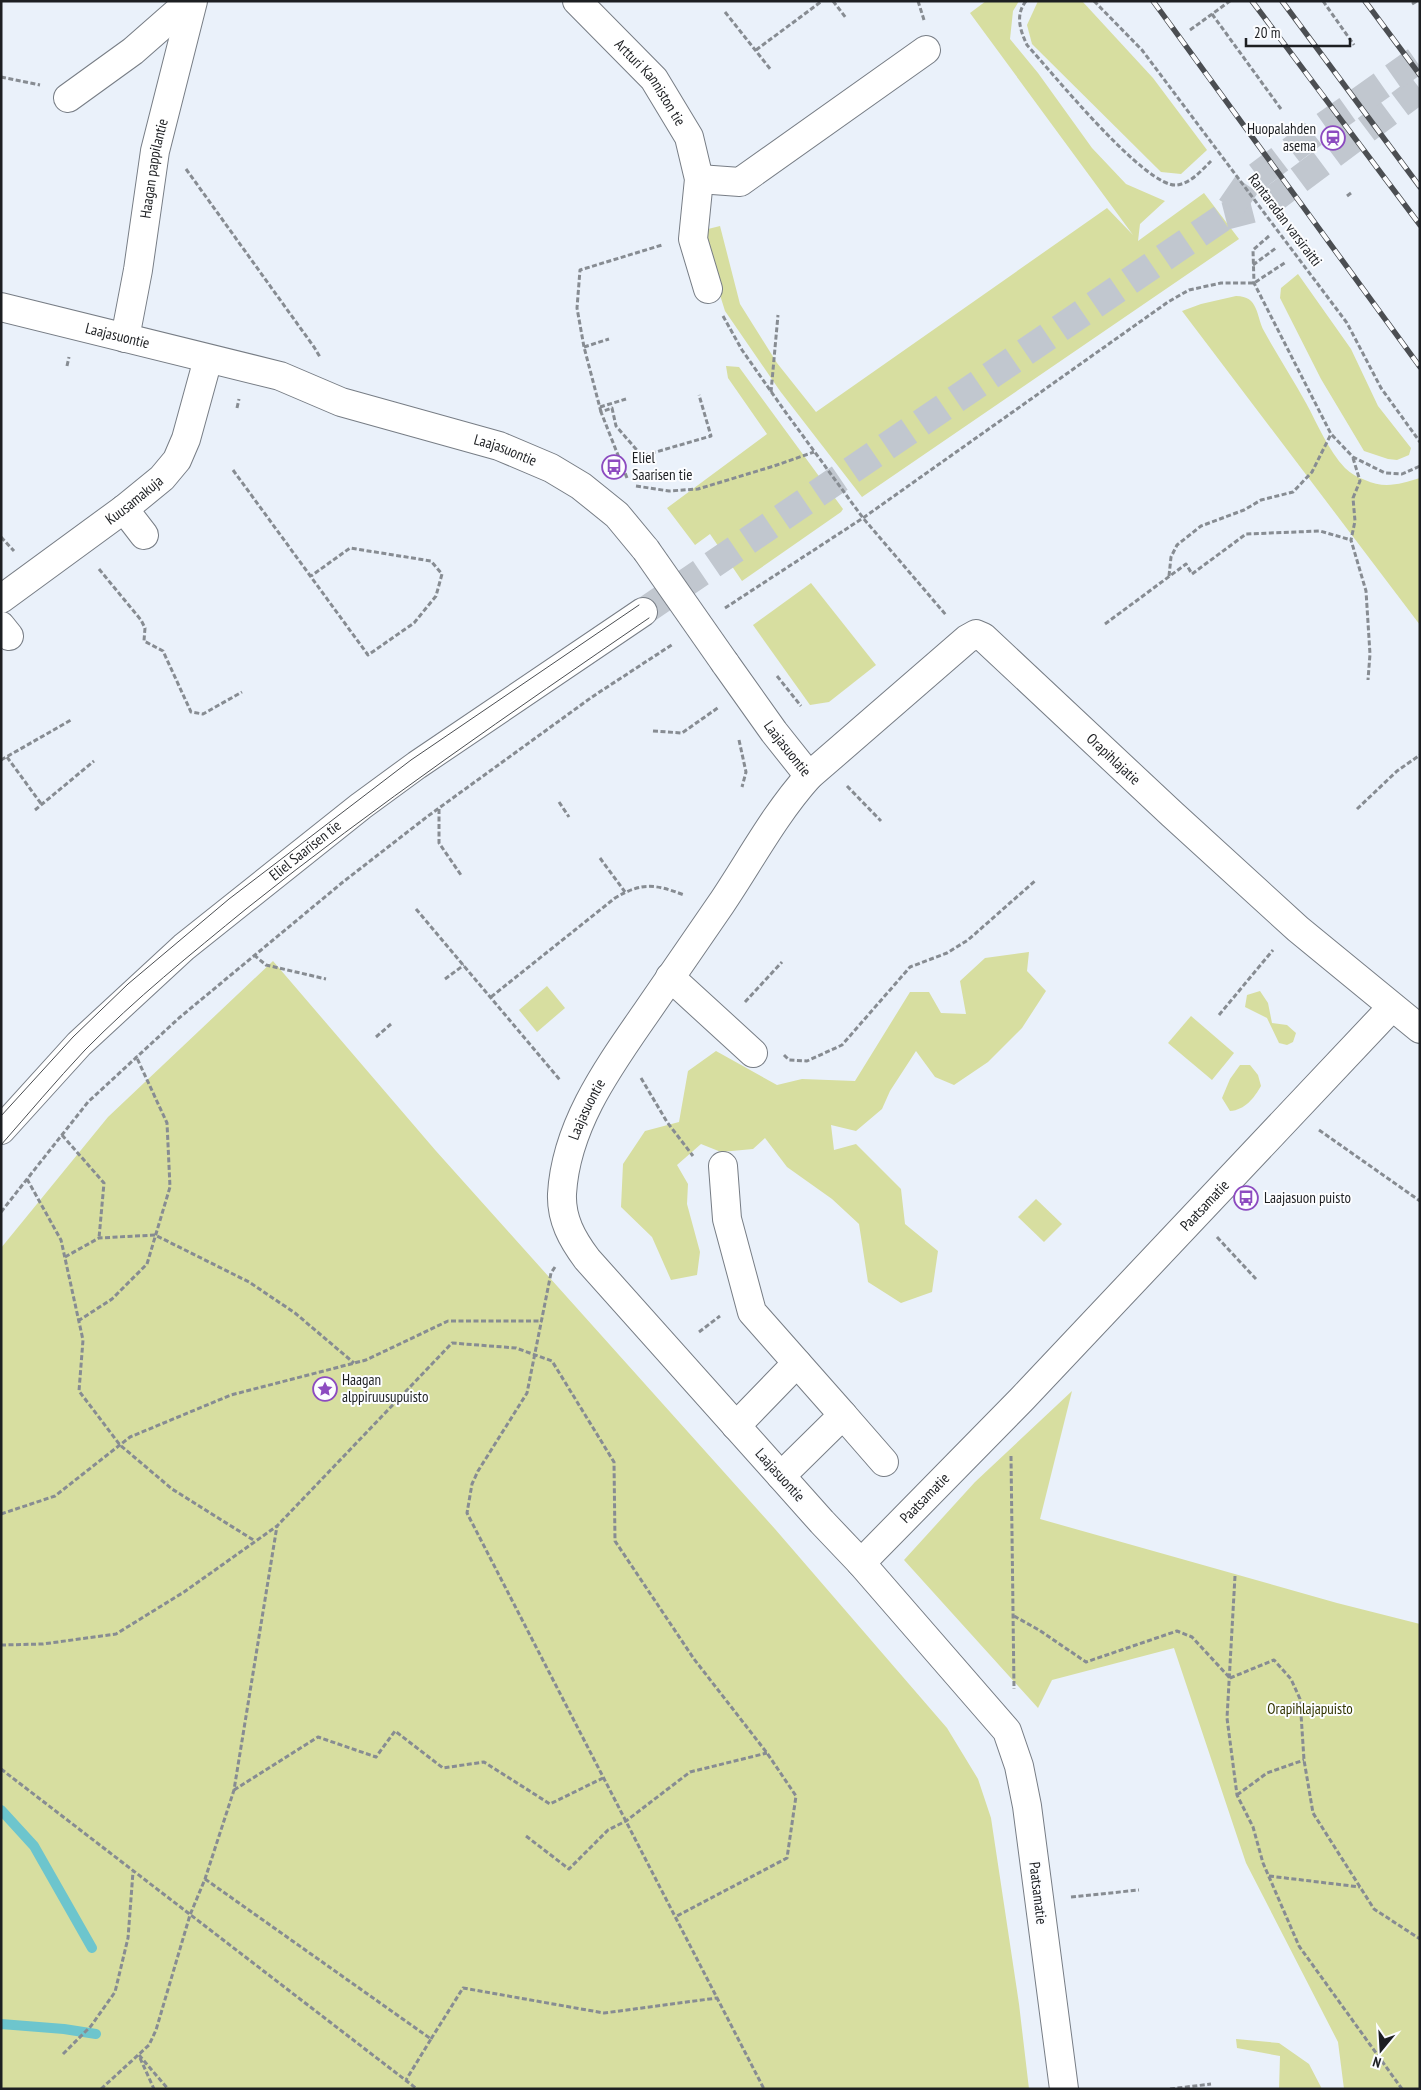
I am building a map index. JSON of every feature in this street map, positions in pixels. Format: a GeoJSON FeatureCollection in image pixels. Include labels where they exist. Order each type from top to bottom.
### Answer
{"type":"FeatureCollection","features":[{"type":"Feature","properties":{"kind":"street"},"geometry":{"type":"LineString","coordinates":[[68,98],[133,52],[191,1]]}},
{"type":"Feature","properties":{"kind":"street","name":"Haagan pappilantie"},"geometry":{"type":"LineString","coordinates":[[125,338],[138,270],[155,151],[191,1]]}},
{"type":"Feature","properties":{"kind":"street","name":"Artturi Kanniston tie"},"geometry":{"type":"LineString","coordinates":[[577,1],[654,79],[689,137],[699,179],[693,239],[708,289]]}},
{"type":"Feature","properties":{"kind":"street"},"geometry":{"type":"LineString","coordinates":[[699,179],[740,182],[926,50]]}},
{"type":"Feature","properties":{"kind":"street","name":"Laajasuontie"},"geometry":{"type":"LineString","coordinates":[[1,307],[280,376],[341,402],[499,446],[542,464],[581,486],[616,514],[646,550],[724,663],[774,732],[809,776],[778,812],[727,895],[605,1073],[580,1122],[569,1153],[564,1182],[563,1215],[572,1238],[587,1259],[861,1563]]}},
{"type":"Feature","properties":{"kind":"street","name":"Kuusamakuja"},"geometry":{"type":"LineString","coordinates":[[1,599],[124,509],[162,478],[177,460],[186,439],[208,358]]}},
{"type":"Feature","properties":{"kind":"street"},"geometry":{"type":"LineString","coordinates":[[124,509],[144,535]]}},
{"type":"Feature","properties":{"kind":"street","name":"Eliel Saarisen tie"},"geometry":{"type":"LineString","coordinates":[[1,1130],[79,1044],[184,947],[361,806],[643,612]]}},
{"type":"Feature","properties":{"kind":"street"},"geometry":{"type":"LineString","coordinates":[[809,776],[967,639],[976,634]]}},
{"type":"Feature","properties":{"kind":"street","name":"Orapihlajatie"},"geometry":{"type":"LineString","coordinates":[[976,634],[990,643],[1298,929],[1420,1029]]}},
{"type":"Feature","properties":{"kind":"street"},"geometry":{"type":"LineString","coordinates":[[670,977],[725,1028],[765,1051]]}},
{"type":"Feature","properties":{"kind":"street","name":"Paatsamatie"},"geometry":{"type":"LineString","coordinates":[[1064,2089],[1027,1806],[1019,1766],[1007,1731],[861,1563],[1022,1399],[1392,1007]]}},
{"type":"Feature","properties":{"kind":"street"},"geometry":{"type":"LineString","coordinates":[[723,1166],[727,1219],[752,1312],[884,1462]]}},
{"type":"Feature","properties":{"kind":"street"},"geometry":{"type":"LineString","coordinates":[[736,1426],[797,1363]]}},
{"type":"Feature","properties":{"kind":"street"},"geometry":{"type":"LineString","coordinates":[[781,1476],[843,1415]]}},
{"type":"Feature","properties":{"kind":"path"},"geometry":{"type":"LineString","coordinates":[[756,50],[822,1]]}},
{"type":"Feature","properties":{"kind":"path"},"geometry":{"type":"LineString","coordinates":[[833,1],[846,18]]}},
{"type":"Feature","properties":{"kind":"path"},"geometry":{"type":"LineString","coordinates":[[1026,1],[1020,8],[1020,28],[1027,45],[1118,147],[1150,174],[1174,186],[1188,182],[1211,161]]}},
{"type":"Feature","properties":{"kind":"path","name":"Rantaradan varsiraitti"},"geometry":{"type":"LineString","coordinates":[[1094,1],[1142,50],[1347,323],[1381,388],[1420,442]]}},
{"type":"Feature","properties":{"kind":"path"},"geometry":{"type":"LineString","coordinates":[[1190,30],[1230,1]]}},
{"type":"Feature","properties":{"kind":"path"},"geometry":{"type":"LineString","coordinates":[[1323,1],[1354,45]]}},
{"type":"Feature","properties":{"kind":"path"},"geometry":{"type":"LineString","coordinates":[[1412,4],[1416,1]]}},
{"type":"Feature","properties":{"kind":"path"},"geometry":{"type":"LineString","coordinates":[[725,12],[771,70]]}},
{"type":"Feature","properties":{"kind":"path"},"geometry":{"type":"LineString","coordinates":[[1212,14],[1281,108]]}},
{"type":"Feature","properties":{"kind":"path"},"geometry":{"type":"LineString","coordinates":[[1,77],[58,90],[68,98]]}},
{"type":"Feature","properties":{"kind":"path"},"geometry":{"type":"LineString","coordinates":[[183,166],[314,347],[323,364]]}},
{"type":"Feature","properties":{"kind":"path"},"geometry":{"type":"LineString","coordinates":[[1347,196],[1351,193]]}},
{"type":"Feature","properties":{"kind":"path"},"geometry":{"type":"LineString","coordinates":[[1269,236],[1253,250],[1254,283],[1331,434],[1353,457],[1376,469],[1393,474],[1402,474],[1420,466]]}},
{"type":"Feature","properties":{"kind":"path"},"geometry":{"type":"LineString","coordinates":[[627,478],[601,412],[584,347],[577,308],[580,270],[663,244]]}},
{"type":"Feature","properties":{"kind":"path"},"geometry":{"type":"LineString","coordinates":[[1254,265],[1276,248]]}},
{"type":"Feature","properties":{"kind":"path"},"geometry":{"type":"LineString","coordinates":[[756,586],[863,518],[1168,302],[1189,290],[1213,285],[1254,283],[1286,262]]}},
{"type":"Feature","properties":{"kind":"path"},"geometry":{"type":"LineString","coordinates":[[708,289],[742,350],[863,518],[949,618],[965,630],[976,634]]}},
{"type":"Feature","properties":{"kind":"path"},"geometry":{"type":"LineString","coordinates":[[771,392],[778,315]]}},
{"type":"Feature","properties":{"kind":"path"},"geometry":{"type":"LineString","coordinates":[[584,347],[608,339]]}},
{"type":"Feature","properties":{"kind":"path"},"geometry":{"type":"LineString","coordinates":[[601,412],[612,408],[616,426],[642,456],[711,436],[699,395]]}},
{"type":"Feature","properties":{"kind":"path"},"geometry":{"type":"LineString","coordinates":[[600,407],[626,399]]}},
{"type":"Feature","properties":{"kind":"path"},"geometry":{"type":"LineString","coordinates":[[1169,577],[1171,557],[1177,546],[1201,526],[1244,510],[1262,500],[1294,492],[1312,472],[1331,434]]}},
{"type":"Feature","properties":{"kind":"path"},"geometry":{"type":"LineString","coordinates":[[636,486],[670,491],[698,489],[814,452]]}},
{"type":"Feature","properties":{"kind":"path"},"geometry":{"type":"LineString","coordinates":[[1353,457],[1360,481],[1353,498],[1355,522],[1351,540],[1366,591],[1370,654],[1368,680]]}},
{"type":"Feature","properties":{"kind":"path"},"geometry":{"type":"LineString","coordinates":[[233,470],[368,654],[414,623],[436,596],[442,574],[431,561],[350,548],[311,576]]}},
{"type":"Feature","properties":{"kind":"path"},"geometry":{"type":"LineString","coordinates":[[1105,624],[1186,564],[1192,574],[1246,534],[1320,531],[1351,540]]}},
{"type":"Feature","properties":{"kind":"path"},"geometry":{"type":"LineString","coordinates":[[99,569],[141,620],[145,628],[144,641],[164,652],[191,712],[203,714],[242,692]]}},
{"type":"Feature","properties":{"kind":"path"},"geometry":{"type":"LineString","coordinates":[[1,1212],[88,1102],[136,1056],[254,955],[343,882],[439,808],[592,698],[651,659]]}},
{"type":"Feature","properties":{"kind":"path"},"geometry":{"type":"LineString","coordinates":[[716,702],[724,713]]}},
{"type":"Feature","properties":{"kind":"path"},"geometry":{"type":"LineString","coordinates":[[653,731],[682,733],[713,711]]}},
{"type":"Feature","properties":{"kind":"path"},"geometry":{"type":"LineString","coordinates":[[1,760],[71,720]]}},
{"type":"Feature","properties":{"kind":"path"},"geometry":{"type":"LineString","coordinates":[[737,734],[746,772],[742,787]]}},
{"type":"Feature","properties":{"kind":"path"},"geometry":{"type":"LineString","coordinates":[[1357,809],[1397,771],[1420,755]]}},
{"type":"Feature","properties":{"kind":"path"},"geometry":{"type":"LineString","coordinates":[[7,757],[42,805]]}},
{"type":"Feature","properties":{"kind":"path"},"geometry":{"type":"LineString","coordinates":[[35,810],[94,761]]}},
{"type":"Feature","properties":{"kind":"path"},"geometry":{"type":"LineString","coordinates":[[845,785],[882,821]]}},
{"type":"Feature","properties":{"kind":"path"},"geometry":{"type":"LineString","coordinates":[[558,802],[569,818]]}},
{"type":"Feature","properties":{"kind":"path"},"geometry":{"type":"LineString","coordinates":[[439,808],[439,843],[461,875]]}},
{"type":"Feature","properties":{"kind":"path"},"geometry":{"type":"LineString","coordinates":[[600,858],[625,892]]}},
{"type":"Feature","properties":{"kind":"path"},"geometry":{"type":"LineString","coordinates":[[765,1051],[789,1060],[807,1061],[842,1045],[910,967],[946,953],[968,940],[1036,880]]}},
{"type":"Feature","properties":{"kind":"path"},"geometry":{"type":"LineString","coordinates":[[490,997],[614,898],[625,892],[646,886],[661,886],[684,894]]}},
{"type":"Feature","properties":{"kind":"path"},"geometry":{"type":"LineString","coordinates":[[416,909],[560,1080]]}},
{"type":"Feature","properties":{"kind":"path"},"geometry":{"type":"LineString","coordinates":[[1219,1015],[1274,948]]}},
{"type":"Feature","properties":{"kind":"path"},"geometry":{"type":"LineString","coordinates":[[254,955],[266,965],[326,979]]}},
{"type":"Feature","properties":{"kind":"path"},"geometry":{"type":"LineString","coordinates":[[725,1028],[782,962]]}},
{"type":"Feature","properties":{"kind":"path"},"geometry":{"type":"LineString","coordinates":[[445,979],[464,966]]}},
{"type":"Feature","properties":{"kind":"path"},"geometry":{"type":"LineString","coordinates":[[376,1037],[392,1024]]}},
{"type":"Feature","properties":{"kind":"path"},"geometry":{"type":"LineString","coordinates":[[78,1321],[112,1298],[147,1264],[170,1187],[167,1123],[136,1056]]}},
{"type":"Feature","properties":{"kind":"path"},"geometry":{"type":"LineString","coordinates":[[638,1073],[667,1122],[701,1166],[723,1166]]}},
{"type":"Feature","properties":{"kind":"path"},"geometry":{"type":"LineString","coordinates":[[1314,1127],[1420,1200]]}},
{"type":"Feature","properties":{"kind":"path"},"geometry":{"type":"LineString","coordinates":[[62,1135],[104,1183],[99,1238]]}},
{"type":"Feature","properties":{"kind":"path"},"geometry":{"type":"LineString","coordinates":[[27,1178],[61,1240],[83,1340],[79,1391],[120,1445],[172,1489],[255,1541]]}},
{"type":"Feature","properties":{"kind":"path"},"geometry":{"type":"LineString","coordinates":[[1212,1232],[1256,1278]]}},
{"type":"Feature","properties":{"kind":"path"},"geometry":{"type":"LineString","coordinates":[[65,1257],[99,1238],[155,1235],[256,1287],[295,1312],[354,1363]]}},
{"type":"Feature","properties":{"kind":"path"},"geometry":{"type":"LineString","coordinates":[[551,1273],[527,1393],[478,1471],[472,1484],[467,1513],[764,2089]]}},
{"type":"Feature","properties":{"kind":"path"},"geometry":{"type":"LineString","coordinates":[[1,1514],[55,1496],[130,1437],[232,1395],[366,1360],[448,1321],[542,1321]]}},
{"type":"Feature","properties":{"kind":"path"},"geometry":{"type":"LineString","coordinates":[[1,1645],[43,1644],[116,1634],[184,1592],[277,1526],[452,1343],[516,1348],[552,1360],[614,1462],[615,1541],[694,1659],[767,1754],[796,1796],[787,1858],[675,1917]]}},
{"type":"Feature","properties":{"kind":"path"},"geometry":{"type":"LineString","coordinates":[[1011,1448],[1014,1690]]}},
{"type":"Feature","properties":{"kind":"path"},"geometry":{"type":"LineString","coordinates":[[101,2089],[149,2045],[156,2030],[190,1915],[205,1880],[234,1790],[277,1526]]}},
{"type":"Feature","properties":{"kind":"path"},"geometry":{"type":"LineString","coordinates":[[1235,1576],[1227,1718],[1237,1795],[1253,1827],[1263,1863],[1299,1946],[1402,2089]]}},
{"type":"Feature","properties":{"kind":"path"},"geometry":{"type":"LineString","coordinates":[[1014,1616],[1039,1630],[1086,1662],[1177,1631],[1192,1637],[1230,1678]]}},
{"type":"Feature","properties":{"kind":"path"},"geometry":{"type":"LineString","coordinates":[[1230,1678],[1274,1660],[1291,1679],[1300,1699],[1304,1760],[1313,1813],[1374,1909],[1420,1939]]}},
{"type":"Feature","properties":{"kind":"path"},"geometry":{"type":"LineString","coordinates":[[234,1790],[318,1737],[376,1757],[395,1731],[443,1768],[484,1762],[550,1804],[603,1778]]}},
{"type":"Feature","properties":{"kind":"path"},"geometry":{"type":"LineString","coordinates":[[526,1836],[569,1869],[608,1830],[626,1821],[690,1772],[767,1754]]}},
{"type":"Feature","properties":{"kind":"path"},"geometry":{"type":"LineString","coordinates":[[1237,1795],[1266,1773],[1304,1760]]}},
{"type":"Feature","properties":{"kind":"path"},"geometry":{"type":"LineString","coordinates":[[1,1769],[416,2089]]}},
{"type":"Feature","properties":{"kind":"path"},"geometry":{"type":"LineString","coordinates":[[63,2054],[91,2026],[115,1992],[128,1938],[133,1871]]}},
{"type":"Feature","properties":{"kind":"path"},"geometry":{"type":"LineString","coordinates":[[1269,1876],[1360,1887]]}},
{"type":"Feature","properties":{"kind":"path"},"geometry":{"type":"LineString","coordinates":[[205,1880],[431,2039]]}},
{"type":"Feature","properties":{"kind":"path"},"geometry":{"type":"LineString","coordinates":[[1071,1897],[1139,1890]]}},
{"type":"Feature","properties":{"kind":"path"},"geometry":{"type":"LineString","coordinates":[[406,2080],[463,1988],[604,2013],[717,1998]]}},
{"type":"Feature","properties":{"kind":"path"},"geometry":{"type":"LineString","coordinates":[[139,2055],[168,2088]]}},
{"type":"Feature","properties":{"kind":"path"},"geometry":{"type":"LineString","coordinates":[[139,2055],[154,2089]]}},
{"type":"Feature","properties":{"kind":"path"},"geometry":{"type":"LineString","coordinates":[[1170,2089],[1211,2084]]}},
{"type":"Feature","properties":{"kind":"green space"},"geometry":{"type":"Polygon","coordinates":[[[986,1],[1019,1],[1013,11],[1010,39],[1038,73],[1092,148],[1126,184],[1165,201],[1140,224],[1138,241],[1204,193],[1239,239],[862,497],[780,391],[725,311],[700,231],[720,226],[740,304],[777,363],[816,412],[1107,208],[1133,235],[970,13],[986,1]]]}},
{"type":"Feature","properties":{"kind":"green space"},"geometry":{"type":"Polygon","coordinates":[[[1038,1],[1082,1],[1153,78],[1207,150],[1181,174],[1161,172],[1032,44],[1027,25],[1038,1]]]}},
{"type":"Feature","properties":{"kind":"green space"},"geometry":{"type":"Polygon","coordinates":[[[1298,274],[1351,349],[1378,406],[1411,448],[1409,455],[1397,460],[1364,451],[1321,379],[1280,298],[1281,288],[1298,274]]]}},
{"type":"Feature","properties":{"kind":"green space"},"geometry":{"type":"Polygon","coordinates":[[[1236,296],[1249,299],[1253,303],[1269,340],[1328,445],[1345,468],[1372,483],[1386,485],[1399,484],[1420,478],[1420,625],[1182,311],[1201,304],[1236,296]]]}},
{"type":"Feature","properties":{"kind":"green space"},"geometry":{"type":"Polygon","coordinates":[[[726,366],[739,367],[843,509],[742,581],[710,534],[695,545],[667,508],[767,434],[728,378],[726,366]]]}},
{"type":"Feature","properties":{"kind":"green space"},"geometry":{"type":"Polygon","coordinates":[[[811,583],[876,665],[829,702],[810,705],[753,625],[811,583]]]}},
{"type":"Feature","properties":{"kind":"green space"},"geometry":{"type":"Polygon","coordinates":[[[1029,952],[1027,971],[1046,991],[1022,1028],[988,1062],[954,1085],[935,1077],[916,1051],[890,1091],[882,1109],[856,1131],[831,1125],[834,1150],[856,1144],[901,1189],[905,1224],[938,1251],[932,1292],[901,1303],[868,1282],[859,1224],[832,1199],[787,1167],[765,1138],[753,1149],[721,1152],[701,1144],[677,1165],[688,1184],[687,1204],[700,1252],[697,1275],[671,1280],[652,1237],[621,1207],[623,1164],[645,1131],[679,1122],[688,1071],[716,1051],[777,1085],[802,1079],[855,1081],[910,992],[929,992],[941,1013],[966,1014],[960,981],[985,958],[1029,952]]]}},
{"type":"Feature","properties":{"kind":"green space","name":"Haagan alppiruusupuisto"},"geometry":{"type":"Polygon","coordinates":[[[273,961],[436,1151],[775,1529],[947,1728],[978,1779],[991,1818],[1019,2004],[1029,2089],[1,2089],[1,1248],[108,1117],[273,961]]]}},
{"type":"Feature","properties":{"kind":"green space"},"geometry":{"type":"Polygon","coordinates":[[[547,986],[565,1008],[537,1032],[519,1010],[547,986]]]}},
{"type":"Feature","properties":{"kind":"green space"},"geometry":{"type":"Polygon","coordinates":[[[1260,991],[1268,1003],[1272,1023],[1287,1025],[1296,1033],[1293,1042],[1287,1045],[1279,1043],[1267,1018],[1245,1007],[1247,995],[1260,991]]]}},
{"type":"Feature","properties":{"kind":"green space"},"geometry":{"type":"Polygon","coordinates":[[[1191,1016],[1234,1053],[1212,1080],[1168,1043],[1191,1016]]]}},
{"type":"Feature","properties":{"kind":"green space"},"geometry":{"type":"Polygon","coordinates":[[[1240,1065],[1250,1065],[1258,1075],[1261,1086],[1245,1106],[1230,1111],[1222,1098],[1230,1079],[1240,1065]]]}},
{"type":"Feature","properties":{"kind":"green space"},"geometry":{"type":"Polygon","coordinates":[[[1036,1199],[1062,1224],[1044,1242],[1018,1217],[1036,1199]]]}},
{"type":"Feature","properties":{"kind":"green space","name":"Orapihlajapuisto"},"geometry":{"type":"Polygon","coordinates":[[[1072,1391],[1040,1519],[1337,1603],[1420,1624],[1420,2089],[1344,2089],[1338,2042],[1246,1863],[1174,1648],[1052,1680],[1038,1708],[904,1560],[975,1482],[1072,1391]]]}},
{"type":"Feature","properties":{"kind":"green space"},"geometry":{"type":"Polygon","coordinates":[[[1236,2039],[1279,2043],[1309,2064],[1322,2089],[1279,2089],[1280,2056],[1237,2048],[1236,2039]]]}},
{"type":"Feature","properties":{"kind":"waterway"},"geometry":{"type":"LineString","coordinates":[[1,1810],[34,1846],[92,1948]]}},
{"type":"Feature","properties":{"kind":"waterway"},"geometry":{"type":"LineString","coordinates":[[1,2024],[64,2029],[96,2034]]}},
{"type":"Feature","properties":{"kind":"tunnel"},"geometry":{"type":"LineString","coordinates":[[643,612],[1225,216],[1247,184],[1314,133],[1420,58]]}},
{"type":"Feature","properties":{"kind":"tunnel"},"geometry":{"type":"LineString","coordinates":[[1225,216],[1264,206],[1420,89]]}},
{"type":"Feature","properties":{"kind":"tram line"},"geometry":{"type":"LineString","coordinates":[[1,1116],[73,1037],[128,984],[229,899],[411,760],[639,605]]}},
{"type":"Feature","properties":{"kind":"tram line"},"geometry":{"type":"LineString","coordinates":[[1,1145],[64,1073],[104,1031],[164,977],[246,909],[395,796],[649,618]]}},
{"type":"Feature","properties":{"kind":"railway"},"geometry":{"type":"LineString","coordinates":[[1153,1],[1420,367]]}},
{"type":"Feature","properties":{"kind":"railway"},"geometry":{"type":"LineString","coordinates":[[1252,1],[1420,225]]}},
{"type":"Feature","properties":{"kind":"railway"},"geometry":{"type":"LineString","coordinates":[[1282,1],[1420,187]]}},
{"type":"Feature","properties":{"kind":"railway"},"geometry":{"type":"LineString","coordinates":[[1365,1],[1420,75]]}},
{"type":"Feature","properties":{"kind":"place","name":"Huopalahden asema"},"geometry":{"type":"Point","coordinates":[1333,138]}},
{"type":"Feature","properties":{"kind":"place","name":"Eliel Saarisen tie"},"geometry":{"type":"Point","coordinates":[614,467]}},
{"type":"Feature","properties":{"kind":"place","name":"Laajasuon puisto"},"geometry":{"type":"Point","coordinates":[1246,1198]}},
{"type":"Feature","properties":{"kind":"place","name":"Haagan alppiruusupuisto"},"geometry":{"type":"Point","coordinates":[325,1389]}}]}
